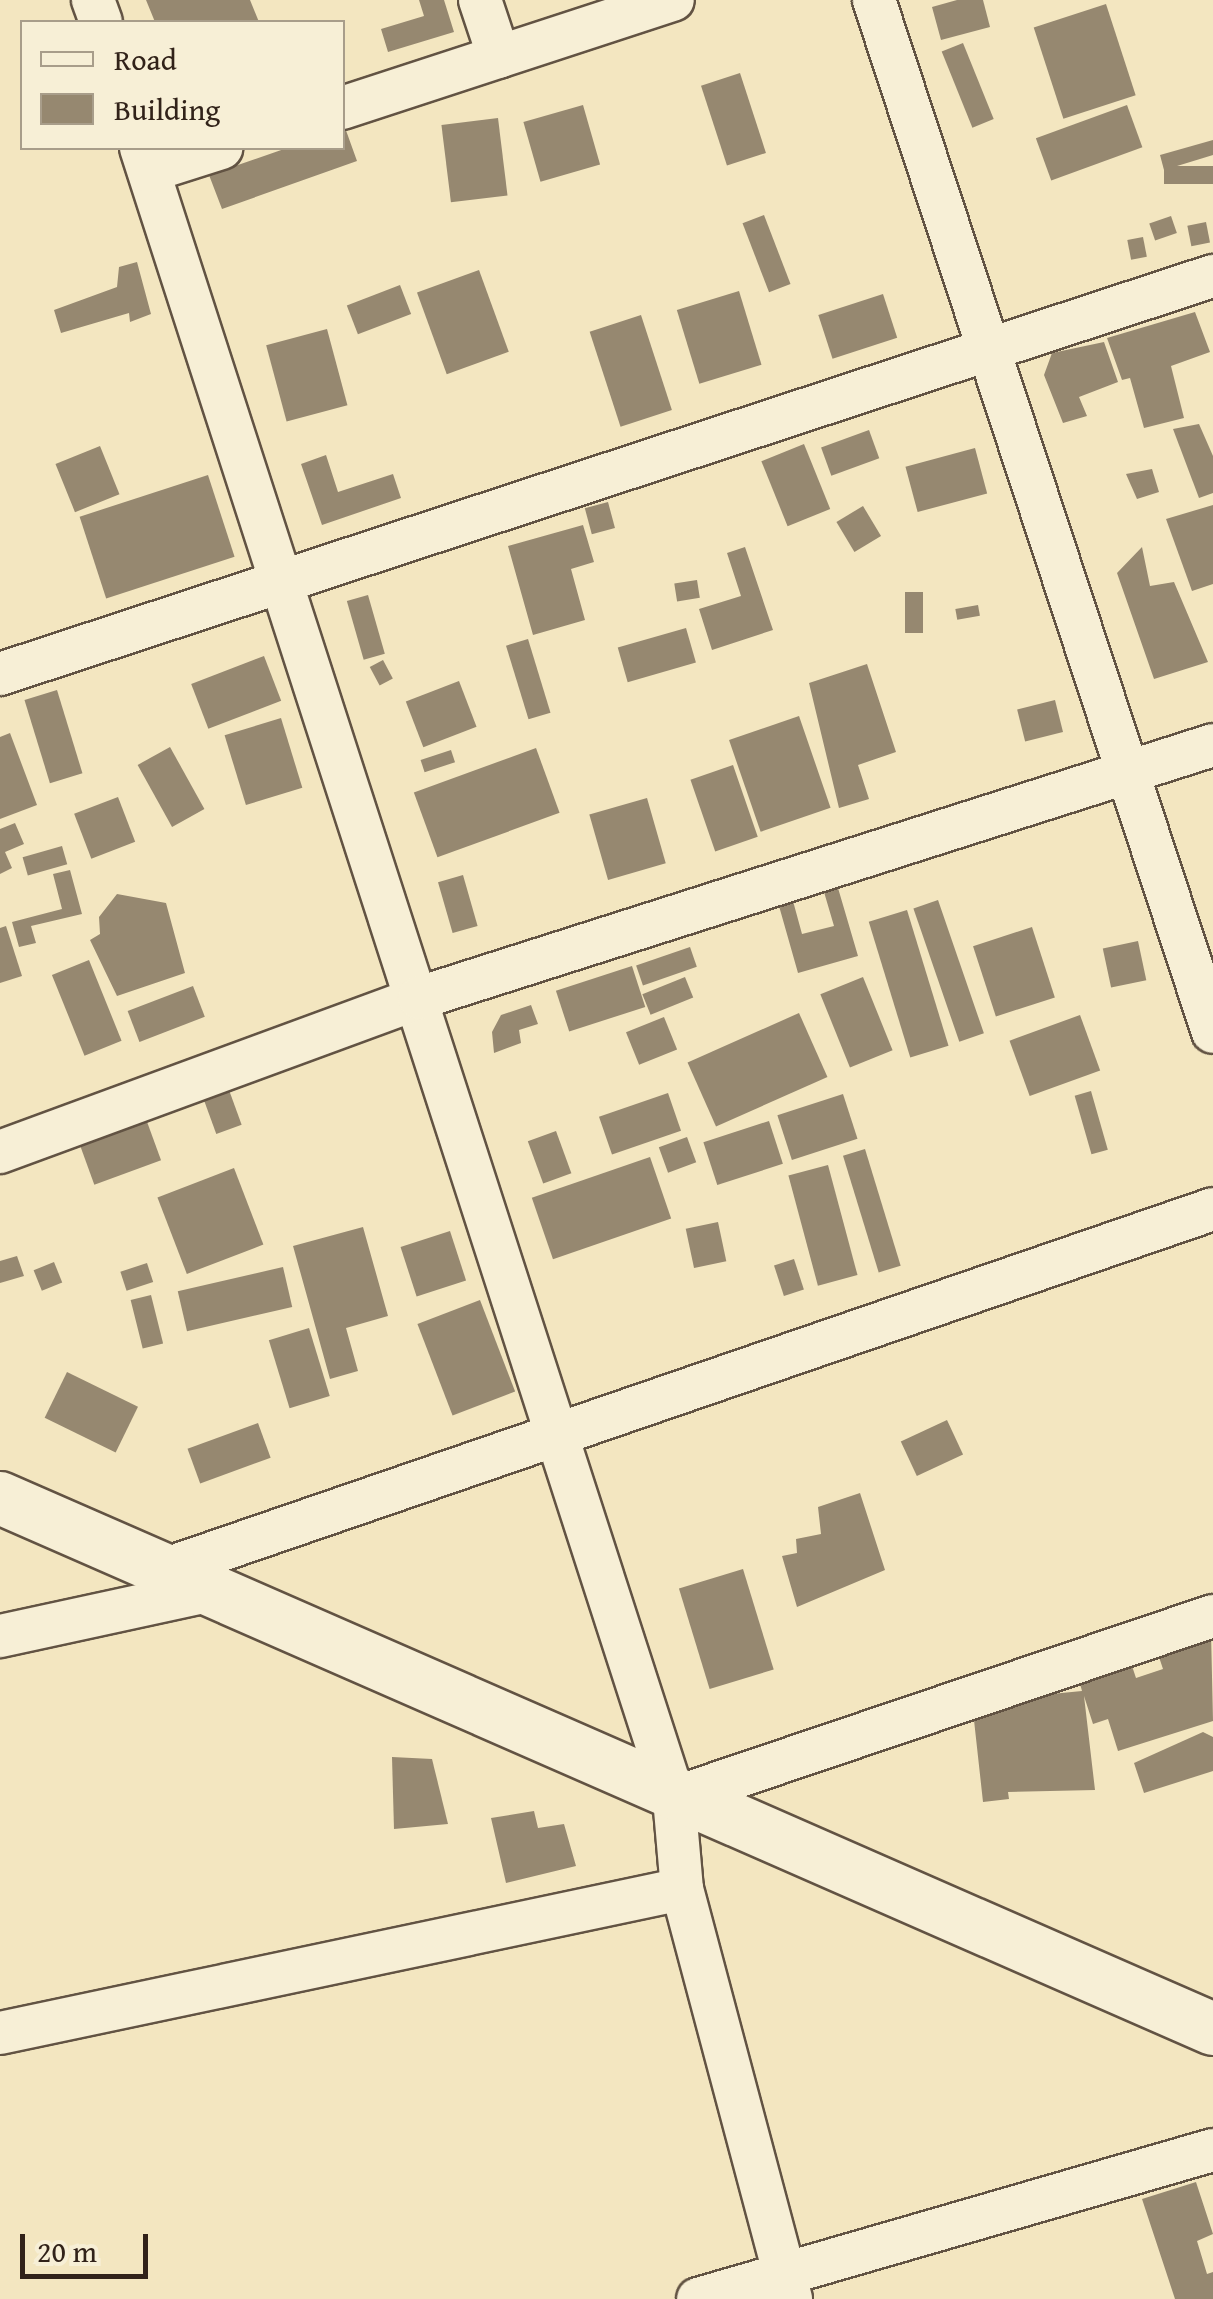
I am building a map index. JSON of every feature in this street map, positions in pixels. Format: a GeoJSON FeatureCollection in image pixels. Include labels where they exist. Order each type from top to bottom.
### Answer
{"type":"FeatureCollection","features":[{"type":"Feature","properties":{"kind":"street"},"geometry":{"type":"LineString","coordinates":[[480,0],[499,57]]}},
{"type":"Feature","properties":{"kind":"street"},"geometry":{"type":"LineString","coordinates":[[345,107],[674,0]]}},
{"type":"Feature","properties":{"kind":"street"},"geometry":{"type":"LineString","coordinates":[[874,0],[1213,1032]]}},
{"type":"Feature","properties":{"kind":"street"},"geometry":{"type":"LineString","coordinates":[[206,150],[145,159],[560,1430],[674,1798],[682,1889],[788,2287]]}},
{"type":"Feature","properties":{"kind":"street"},"geometry":{"type":"LineString","coordinates":[[0,674],[1213,276]]}},
{"type":"Feature","properties":{"kind":"street"},"geometry":{"type":"LineString","coordinates":[[0,1152],[419,998],[1213,745]]}},
{"type":"Feature","properties":{"kind":"street"},"geometry":{"type":"LineString","coordinates":[[163,1570],[560,1430],[1213,1209]]}},
{"type":"Feature","properties":{"kind":"street"},"geometry":{"type":"LineString","coordinates":[[0,1498],[674,1798],[1213,2029]]}},
{"type":"Feature","properties":{"kind":"street"},"geometry":{"type":"LineString","coordinates":[[0,1636],[210,1591]]}},
{"type":"Feature","properties":{"kind":"street"},"geometry":{"type":"LineString","coordinates":[[674,1798],[1213,1616]]}},
{"type":"Feature","properties":{"kind":"street"},"geometry":{"type":"LineString","coordinates":[[0,2033],[682,1889]]}},
{"type":"Feature","properties":{"kind":"street"},"geometry":{"type":"LineString","coordinates":[[698,2299],[788,2287],[1213,2150]]}},
{"type":"Feature","properties":{"kind":"building"},"geometry":{"type":"Polygon","coordinates":[[[146,0],[250,0],[258,20],[154,20],[146,0]]]}},
{"type":"Feature","properties":{"kind":"building"},"geometry":{"type":"Polygon","coordinates":[[[419,0],[444,0],[454,32],[388,52],[381,29],[424,16],[419,0]]]}},
{"type":"Feature","properties":{"kind":"building"},"geometry":{"type":"Polygon","coordinates":[[[957,0],[983,0],[990,27],[941,40],[932,7],[957,0]]]}},
{"type":"Feature","properties":{"kind":"building"},"geometry":{"type":"Polygon","coordinates":[[[1106,4],[1136,95],[1063,119],[1034,27],[1106,4]]]}},
{"type":"Feature","properties":{"kind":"building"},"geometry":{"type":"Polygon","coordinates":[[[963,43],[994,119],[972,128],[942,52],[963,43]]]}},
{"type":"Feature","properties":{"kind":"building"},"geometry":{"type":"Polygon","coordinates":[[[740,73],[766,153],[727,166],[701,86],[740,73]]]}},
{"type":"Feature","properties":{"kind":"building"},"geometry":{"type":"Polygon","coordinates":[[[583,105],[600,165],[540,182],[523,122],[583,105]]]}},
{"type":"Feature","properties":{"kind":"building"},"geometry":{"type":"Polygon","coordinates":[[[1127,105],[1142,147],[1051,180],[1036,138],[1127,105]]]}},
{"type":"Feature","properties":{"kind":"building"},"geometry":{"type":"Polygon","coordinates":[[[498,118],[508,195],[451,202],[441,125],[498,118]]]}},
{"type":"Feature","properties":{"kind":"building"},"geometry":{"type":"Polygon","coordinates":[[[345,128],[357,161],[222,209],[209,175],[281,150],[345,150],[345,128]]]}},
{"type":"Feature","properties":{"kind":"building"},"geometry":{"type":"Polygon","coordinates":[[[1213,140],[1213,155],[1164,170],[1160,155],[1213,140]]]}},
{"type":"Feature","properties":{"kind":"building"},"geometry":{"type":"Polygon","coordinates":[[[1164,166],[1213,166],[1213,184],[1164,184],[1164,166]]]}},
{"type":"Feature","properties":{"kind":"building"},"geometry":{"type":"Polygon","coordinates":[[[764,215],[791,284],[769,292],[743,223],[764,215]]]}},
{"type":"Feature","properties":{"kind":"building"},"geometry":{"type":"Polygon","coordinates":[[[1171,216],[1177,233],[1155,241],[1149,223],[1171,216]]]}},
{"type":"Feature","properties":{"kind":"building"},"geometry":{"type":"Polygon","coordinates":[[[1206,222],[1210,243],[1191,246],[1187,226],[1206,222]]]}},
{"type":"Feature","properties":{"kind":"building"},"geometry":{"type":"Polygon","coordinates":[[[1143,237],[1147,257],[1131,260],[1127,240],[1143,237]]]}},
{"type":"Feature","properties":{"kind":"building"},"geometry":{"type":"Polygon","coordinates":[[[137,262],[151,314],[130,322],[129,313],[61,333],[54,310],[117,287],[119,267],[137,262]]]}},
{"type":"Feature","properties":{"kind":"building"},"geometry":{"type":"Polygon","coordinates":[[[479,270],[509,352],[447,374],[417,293],[479,270]]]}},
{"type":"Feature","properties":{"kind":"building"},"geometry":{"type":"Polygon","coordinates":[[[400,285],[411,314],[358,334],[347,305],[400,285]]]}},
{"type":"Feature","properties":{"kind":"building"},"geometry":{"type":"Polygon","coordinates":[[[739,291],[762,365],[699,384],[677,310],[739,291]]]}},
{"type":"Feature","properties":{"kind":"building"},"geometry":{"type":"Polygon","coordinates":[[[883,294],[897,338],[833,359],[818,315],[883,294]]]}},
{"type":"Feature","properties":{"kind":"building"},"geometry":{"type":"Polygon","coordinates":[[[1195,312],[1210,352],[1171,366],[1184,418],[1144,428],[1130,378],[1122,380],[1107,338],[1195,312]]]}},
{"type":"Feature","properties":{"kind":"building"},"geometry":{"type":"Polygon","coordinates":[[[641,315],[672,410],[621,427],[590,332],[641,315]]]}},
{"type":"Feature","properties":{"kind":"building"},"geometry":{"type":"Polygon","coordinates":[[[327,329],[347,405],[287,422],[266,345],[327,329]]]}},
{"type":"Feature","properties":{"kind":"building"},"geometry":{"type":"Polygon","coordinates":[[[1104,342],[1118,382],[1079,397],[1087,416],[1063,423],[1044,375],[1052,353],[1104,342]]]}},
{"type":"Feature","properties":{"kind":"building"},"geometry":{"type":"Polygon","coordinates":[[[1199,424],[1213,456],[1213,493],[1199,498],[1173,429],[1199,424]]]}},
{"type":"Feature","properties":{"kind":"building"},"geometry":{"type":"Polygon","coordinates":[[[869,430],[879,458],[831,476],[821,447],[869,430]]]}},
{"type":"Feature","properties":{"kind":"building"},"geometry":{"type":"Polygon","coordinates":[[[804,444],[830,509],[788,526],[761,461],[804,444]]]}},
{"type":"Feature","properties":{"kind":"building"},"geometry":{"type":"Polygon","coordinates":[[[100,446],[119,494],[75,512],[55,464],[100,446]]]}},
{"type":"Feature","properties":{"kind":"building"},"geometry":{"type":"Polygon","coordinates":[[[975,448],[987,493],[918,512],[905,467],[975,448]]]}},
{"type":"Feature","properties":{"kind":"building"},"geometry":{"type":"Polygon","coordinates":[[[326,455],[338,492],[393,474],[401,498],[322,525],[301,464],[326,455]]]}},
{"type":"Feature","properties":{"kind":"building"},"geometry":{"type":"Polygon","coordinates":[[[1152,469],[1159,492],[1137,499],[1126,474],[1152,469]]]}},
{"type":"Feature","properties":{"kind":"building"},"geometry":{"type":"Polygon","coordinates":[[[208,475],[235,557],[106,599],[80,517],[208,475]]]}},
{"type":"Feature","properties":{"kind":"building"},"geometry":{"type":"Polygon","coordinates":[[[608,502],[615,528],[592,534],[585,508],[608,502]]]}},
{"type":"Feature","properties":{"kind":"building"},"geometry":{"type":"Polygon","coordinates":[[[1213,505],[1213,584],[1192,591],[1166,519],[1213,505]]]}},
{"type":"Feature","properties":{"kind":"building"},"geometry":{"type":"Polygon","coordinates":[[[863,506],[881,536],[854,552],[836,522],[863,506]]]}},
{"type":"Feature","properties":{"kind":"building"},"geometry":{"type":"Polygon","coordinates":[[[583,525],[594,562],[571,569],[585,620],[533,635],[508,546],[583,525]]]}},
{"type":"Feature","properties":{"kind":"building"},"geometry":{"type":"Polygon","coordinates":[[[745,547],[773,630],[712,650],[699,609],[741,596],[727,553],[745,547]]]}},
{"type":"Feature","properties":{"kind":"building"},"geometry":{"type":"Polygon","coordinates":[[[1142,547],[1150,586],[1174,582],[1208,662],[1154,679],[1117,573],[1142,547]]]}},
{"type":"Feature","properties":{"kind":"building"},"geometry":{"type":"Polygon","coordinates":[[[697,580],[700,598],[677,601],[674,584],[697,580]]]}},
{"type":"Feature","properties":{"kind":"building"},"geometry":{"type":"Polygon","coordinates":[[[905,592],[923,592],[923,633],[905,633],[905,592]]]}},
{"type":"Feature","properties":{"kind":"building"},"geometry":{"type":"Polygon","coordinates":[[[368,595],[385,654],[364,660],[347,601],[368,595]]]}},
{"type":"Feature","properties":{"kind":"building"},"geometry":{"type":"Polygon","coordinates":[[[978,605],[980,616],[957,620],[955,609],[978,605]]]}},
{"type":"Feature","properties":{"kind":"building"},"geometry":{"type":"Polygon","coordinates":[[[686,628],[696,663],[628,682],[618,648],[686,628]]]}},
{"type":"Feature","properties":{"kind":"building"},"geometry":{"type":"Polygon","coordinates":[[[528,639],[551,713],[529,719],[506,646],[528,639]]]}},
{"type":"Feature","properties":{"kind":"building"},"geometry":{"type":"Polygon","coordinates":[[[264,656],[281,701],[208,729],[191,684],[264,656]]]}},
{"type":"Feature","properties":{"kind":"building"},"geometry":{"type":"Polygon","coordinates":[[[383,660],[393,679],[380,686],[370,667],[383,660]]]}},
{"type":"Feature","properties":{"kind":"building"},"geometry":{"type":"Polygon","coordinates":[[[867,664],[896,752],[858,765],[869,799],[839,808],[809,683],[867,664]]]}},
{"type":"Feature","properties":{"kind":"building"},"geometry":{"type":"Polygon","coordinates":[[[459,681],[477,727],[423,747],[406,701],[459,681]]]}},
{"type":"Feature","properties":{"kind":"building"},"geometry":{"type":"Polygon","coordinates":[[[57,690],[82,773],[50,783],[24,700],[57,690]]]}},
{"type":"Feature","properties":{"kind":"building"},"geometry":{"type":"Polygon","coordinates":[[[1055,700],[1063,732],[1025,741],[1017,709],[1055,700]]]}},
{"type":"Feature","properties":{"kind":"building"},"geometry":{"type":"Polygon","coordinates":[[[799,716],[831,808],[761,832],[729,740],[799,716]]]}},
{"type":"Feature","properties":{"kind":"building"},"geometry":{"type":"Polygon","coordinates":[[[281,718],[302,788],[246,805],[225,735],[281,718]]]}},
{"type":"Feature","properties":{"kind":"building"},"geometry":{"type":"Polygon","coordinates":[[[10,733],[37,805],[0,819],[0,737],[10,733]]]}},
{"type":"Feature","properties":{"kind":"building"},"geometry":{"type":"Polygon","coordinates":[[[170,747],[204,809],[172,827],[138,765],[170,747]]]}},
{"type":"Feature","properties":{"kind":"building"},"geometry":{"type":"Polygon","coordinates":[[[536,748],[560,813],[437,857],[414,792],[536,748]]]}},
{"type":"Feature","properties":{"kind":"building"},"geometry":{"type":"Polygon","coordinates":[[[451,750],[455,762],[425,772],[421,760],[451,750]]]}},
{"type":"Feature","properties":{"kind":"building"},"geometry":{"type":"Polygon","coordinates":[[[733,765],[758,837],[715,852],[690,780],[733,765]]]}},
{"type":"Feature","properties":{"kind":"building"},"geometry":{"type":"Polygon","coordinates":[[[118,797],[135,842],[91,859],[74,814],[118,797]]]}},
{"type":"Feature","properties":{"kind":"building"},"geometry":{"type":"Polygon","coordinates":[[[647,798],[666,863],[608,880],[589,815],[647,798]]]}},
{"type":"Feature","properties":{"kind":"building"},"geometry":{"type":"Polygon","coordinates":[[[15,823],[24,844],[5,852],[12,868],[0,874],[0,829],[15,823]]]}},
{"type":"Feature","properties":{"kind":"building"},"geometry":{"type":"Polygon","coordinates":[[[62,846],[67,864],[28,876],[23,857],[62,846]]]}},
{"type":"Feature","properties":{"kind":"building"},"geometry":{"type":"Polygon","coordinates":[[[70,870],[82,914],[31,926],[36,943],[19,947],[12,922],[62,909],[53,874],[70,870]]]}},
{"type":"Feature","properties":{"kind":"building"},"geometry":{"type":"Polygon","coordinates":[[[463,875],[478,926],[453,933],[438,882],[463,875]]]}},
{"type":"Feature","properties":{"kind":"building"},"geometry":{"type":"Polygon","coordinates":[[[838,888],[858,956],[798,973],[779,906],[793,901],[802,934],[834,926],[824,892],[838,888]]]}},
{"type":"Feature","properties":{"kind":"building"},"geometry":{"type":"Polygon","coordinates":[[[117,894],[166,903],[185,973],[117,996],[90,940],[100,934],[99,917],[117,894]]]}},
{"type":"Feature","properties":{"kind":"building"},"geometry":{"type":"Polygon","coordinates":[[[938,900],[984,1033],[959,1042],[913,908],[938,900]]]}},
{"type":"Feature","properties":{"kind":"building"},"geometry":{"type":"Polygon","coordinates":[[[907,910],[949,1046],[910,1057],[869,922],[907,910]]]}},
{"type":"Feature","properties":{"kind":"building"},"geometry":{"type":"Polygon","coordinates":[[[6,926],[22,976],[0,983],[0,928],[6,926]]]}},
{"type":"Feature","properties":{"kind":"building"},"geometry":{"type":"Polygon","coordinates":[[[1032,927],[1055,997],[996,1017],[973,946],[1032,927]]]}},
{"type":"Feature","properties":{"kind":"building"},"geometry":{"type":"Polygon","coordinates":[[[1138,941],[1146,980],[1111,988],[1103,948],[1138,941]]]}},
{"type":"Feature","properties":{"kind":"building"},"geometry":{"type":"Polygon","coordinates":[[[690,947],[697,967],[643,985],[636,966],[690,947]]]}},
{"type":"Feature","properties":{"kind":"building"},"geometry":{"type":"Polygon","coordinates":[[[89,960],[122,1041],[85,1056],[52,975],[89,960]]]}},
{"type":"Feature","properties":{"kind":"building"},"geometry":{"type":"Polygon","coordinates":[[[632,966],[645,1007],[569,1032],[556,991],[632,966]]]}},
{"type":"Feature","properties":{"kind":"building"},"geometry":{"type":"Polygon","coordinates":[[[685,977],[693,997],[651,1015],[642,994],[685,977]]]}},
{"type":"Feature","properties":{"kind":"building"},"geometry":{"type":"Polygon","coordinates":[[[863,977],[893,1050],[850,1067],[820,994],[863,977]]]}},
{"type":"Feature","properties":{"kind":"building"},"geometry":{"type":"Polygon","coordinates":[[[193,986],[205,1017],[139,1042],[128,1011],[193,986]]]}},
{"type":"Feature","properties":{"kind":"building"},"geometry":{"type":"Polygon","coordinates":[[[531,1005],[538,1024],[519,1030],[521,1043],[494,1053],[492,1032],[501,1015],[531,1005]]]}},
{"type":"Feature","properties":{"kind":"building"},"geometry":{"type":"Polygon","coordinates":[[[799,1013],[827,1077],[716,1127],[688,1063],[799,1013]]]}},
{"type":"Feature","properties":{"kind":"building"},"geometry":{"type":"Polygon","coordinates":[[[1080,1015],[1100,1070],[1030,1096],[1010,1041],[1080,1015]]]}},
{"type":"Feature","properties":{"kind":"building"},"geometry":{"type":"Polygon","coordinates":[[[664,1017],[677,1049],[639,1065],[626,1032],[664,1017]]]}},
{"type":"Feature","properties":{"kind":"building"},"geometry":{"type":"Polygon","coordinates":[[[229,1090],[242,1125],[216,1134],[204,1099],[229,1090]]]}},
{"type":"Feature","properties":{"kind":"building"},"geometry":{"type":"Polygon","coordinates":[[[1091,1091],[1108,1150],[1091,1154],[1075,1096],[1091,1091]]]}},
{"type":"Feature","properties":{"kind":"building"},"geometry":{"type":"Polygon","coordinates":[[[668,1093],[681,1131],[612,1155],[599,1117],[668,1093]]]}},
{"type":"Feature","properties":{"kind":"building"},"geometry":{"type":"Polygon","coordinates":[[[843,1094],[858,1139],[792,1160],[777,1115],[843,1094]]]}},
{"type":"Feature","properties":{"kind":"building"},"geometry":{"type":"Polygon","coordinates":[[[146,1119],[161,1160],[94,1185],[79,1143],[146,1119]]]}},
{"type":"Feature","properties":{"kind":"building"},"geometry":{"type":"Polygon","coordinates":[[[769,1121],[783,1164],[717,1185],[703,1142],[769,1121]]]}},
{"type":"Feature","properties":{"kind":"building"},"geometry":{"type":"Polygon","coordinates":[[[556,1131],[571,1173],[543,1184],[528,1141],[556,1131]]]}},
{"type":"Feature","properties":{"kind":"building"},"geometry":{"type":"Polygon","coordinates":[[[687,1137],[696,1162],[668,1173],[659,1147],[687,1137]]]}},
{"type":"Feature","properties":{"kind":"building"},"geometry":{"type":"Polygon","coordinates":[[[865,1149],[901,1266],[879,1272],[843,1156],[865,1149]]]}},
{"type":"Feature","properties":{"kind":"building"},"geometry":{"type":"Polygon","coordinates":[[[650,1157],[671,1218],[553,1259],[532,1198],[650,1157]]]}},
{"type":"Feature","properties":{"kind":"building"},"geometry":{"type":"Polygon","coordinates":[[[828,1165],[858,1275],[818,1286],[788,1176],[828,1165]]]}},
{"type":"Feature","properties":{"kind":"building"},"geometry":{"type":"Polygon","coordinates":[[[234,1168],[263,1245],[187,1274],[157,1197],[234,1168]]]}},
{"type":"Feature","properties":{"kind":"building"},"geometry":{"type":"Polygon","coordinates":[[[718,1222],[726,1261],[694,1268],[686,1229],[718,1222]]]}},
{"type":"Feature","properties":{"kind":"building"},"geometry":{"type":"Polygon","coordinates":[[[363,1227],[388,1316],[346,1328],[358,1371],[330,1379],[293,1246],[363,1227]]]}},
{"type":"Feature","properties":{"kind":"building"},"geometry":{"type":"Polygon","coordinates":[[[450,1231],[466,1280],[417,1297],[401,1247],[450,1231]]]}},
{"type":"Feature","properties":{"kind":"building"},"geometry":{"type":"Polygon","coordinates":[[[17,1256],[24,1276],[0,1283],[0,1261],[17,1256]]]}},
{"type":"Feature","properties":{"kind":"building"},"geometry":{"type":"Polygon","coordinates":[[[794,1259],[804,1289],[784,1296],[774,1265],[794,1259]]]}},
{"type":"Feature","properties":{"kind":"building"},"geometry":{"type":"Polygon","coordinates":[[[54,1262],[62,1282],[42,1291],[34,1270],[54,1262]]]}},
{"type":"Feature","properties":{"kind":"building"},"geometry":{"type":"Polygon","coordinates":[[[147,1263],[153,1282],[127,1291],[120,1272],[147,1263]]]}},
{"type":"Feature","properties":{"kind":"building"},"geometry":{"type":"Polygon","coordinates":[[[283,1267],[292,1307],[187,1331],[178,1291],[283,1267]]]}},
{"type":"Feature","properties":{"kind":"building"},"geometry":{"type":"Polygon","coordinates":[[[151,1295],[163,1344],[143,1349],[131,1300],[151,1295]]]}},
{"type":"Feature","properties":{"kind":"building"},"geometry":{"type":"Polygon","coordinates":[[[480,1300],[515,1391],[453,1416],[417,1324],[480,1300]]]}},
{"type":"Feature","properties":{"kind":"building"},"geometry":{"type":"Polygon","coordinates":[[[309,1328],[330,1396],[290,1408],[269,1340],[309,1328]]]}},
{"type":"Feature","properties":{"kind":"building"},"geometry":{"type":"Polygon","coordinates":[[[67,1372],[138,1407],[116,1452],[45,1418],[67,1372]]]}},
{"type":"Feature","properties":{"kind":"building"},"geometry":{"type":"Polygon","coordinates":[[[947,1420],[963,1454],[917,1476],[901,1442],[947,1420]]]}},
{"type":"Feature","properties":{"kind":"building"},"geometry":{"type":"Polygon","coordinates":[[[258,1423],[271,1458],[200,1483],[188,1449],[258,1423]]]}},
{"type":"Feature","properties":{"kind":"building"},"geometry":{"type":"Polygon","coordinates":[[[860,1493],[885,1570],[797,1607],[782,1556],[797,1553],[796,1539],[821,1534],[818,1507],[860,1493]]]}},
{"type":"Feature","properties":{"kind":"building"},"geometry":{"type":"Polygon","coordinates":[[[743,1569],[774,1669],[710,1689],[679,1589],[743,1569]]]}},
{"type":"Feature","properties":{"kind":"building"},"geometry":{"type":"Polygon","coordinates":[[[1211,1631],[1213,1721],[1118,1751],[1108,1719],[1093,1724],[1084,1696],[1095,1790],[1008,1792],[1009,1799],[983,1802],[972,1702],[1082,1691],[1077,1673],[1129,1657],[1136,1678],[1163,1669],[1156,1648],[1211,1631]]]}},
{"type":"Feature","properties":{"kind":"building"},"geometry":{"type":"Polygon","coordinates":[[[1203,1732],[1213,1737],[1213,1771],[1144,1793],[1134,1763],[1203,1732]]]}},
{"type":"Feature","properties":{"kind":"building"},"geometry":{"type":"Polygon","coordinates":[[[392,1757],[432,1759],[448,1824],[394,1829],[392,1757]]]}},
{"type":"Feature","properties":{"kind":"building"},"geometry":{"type":"Polygon","coordinates":[[[534,1811],[538,1828],[564,1824],[576,1866],[506,1883],[491,1818],[534,1811]]]}},
{"type":"Feature","properties":{"kind":"building"},"geometry":{"type":"Polygon","coordinates":[[[1196,2182],[1213,2234],[1197,2241],[1207,2274],[1213,2272],[1213,2299],[1175,2299],[1142,2199],[1196,2182]]]}}]}
